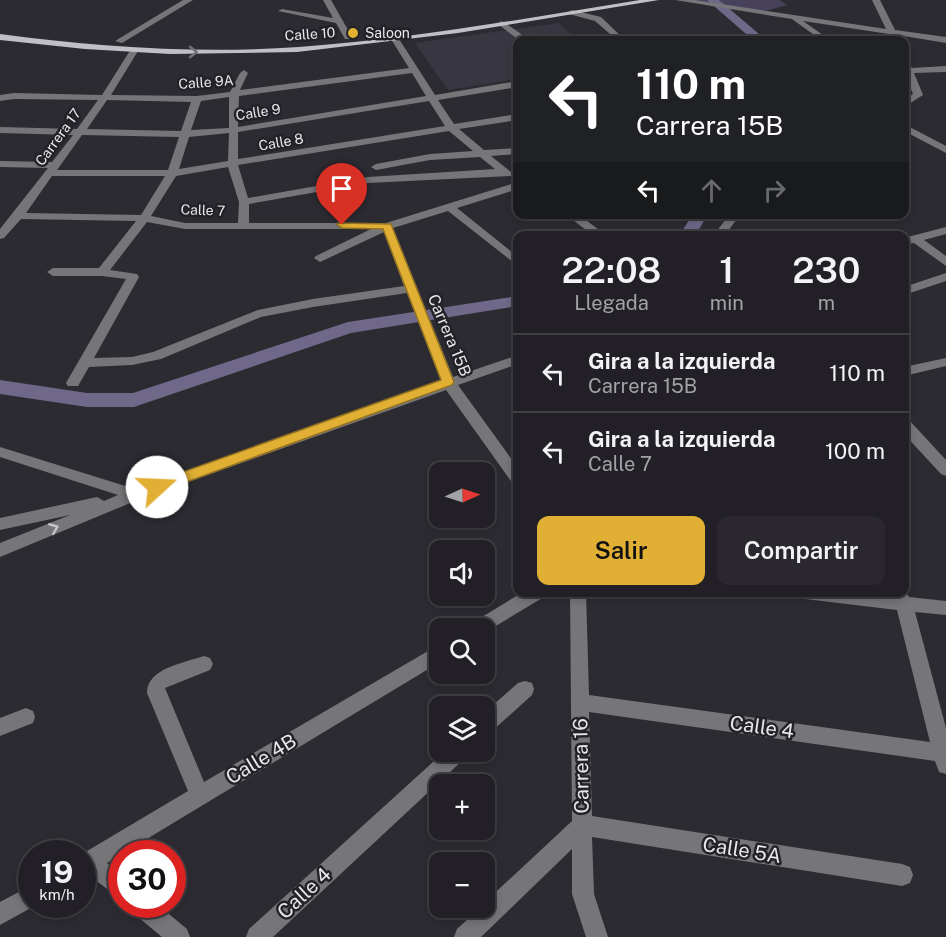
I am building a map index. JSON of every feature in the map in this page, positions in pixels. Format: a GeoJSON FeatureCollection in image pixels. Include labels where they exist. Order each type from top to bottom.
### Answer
{"type":"FeatureCollection","features":[{"type":"Feature","properties":{"kind":"main road","name":"Calle 10"},"geometry":{"type":"LineString","coordinates":[[0,27],[69,38],[246,43],[348,37],[610,3],[655,0]]}},
{"type":"Feature","properties":{"kind":"main road","name":"Calle 10"},"geometry":{"type":"LineString","coordinates":[[0,37],[57,45],[134,51],[276,50],[395,39],[572,12],[610,3]]}},
{"type":"Feature","properties":{"kind":"street"},"geometry":{"type":"LineString","coordinates":[[119,41],[189,0]]}},
{"type":"Feature","properties":{"kind":"street"},"geometry":{"type":"LineString","coordinates":[[327,0],[348,37]]}},
{"type":"Feature","properties":{"kind":"street"},"geometry":{"type":"LineString","coordinates":[[679,0],[895,36]]}},
{"type":"Feature","properties":{"kind":"street"},"geometry":{"type":"LineString","coordinates":[[876,0],[895,36]]}},
{"type":"Feature","properties":{"kind":"street"},"geometry":{"type":"LineString","coordinates":[[598,19],[610,3]]}},
{"type":"Feature","properties":{"kind":"street"},"geometry":{"type":"LineString","coordinates":[[282,10],[337,21]]}},
{"type":"Feature","properties":{"kind":"street"},"geometry":{"type":"LineString","coordinates":[[572,12],[598,19],[617,36]]}},
{"type":"Feature","properties":{"kind":"street"},"geometry":{"type":"LineString","coordinates":[[791,17],[820,36]]}},
{"type":"Feature","properties":{"kind":"street"},"geometry":{"type":"LineString","coordinates":[[514,21],[521,36]]}},
{"type":"Feature","properties":{"kind":"street"},"geometry":{"type":"LineString","coordinates":[[888,22],[946,31]]}},
{"type":"Feature","properties":{"kind":"street"},"geometry":{"type":"LineString","coordinates":[[502,23],[519,36]]}},
{"type":"Feature","properties":{"kind":"street"},"geometry":{"type":"LineString","coordinates":[[909,37],[946,40]]}},
{"type":"Feature","properties":{"kind":"street"},"geometry":{"type":"LineString","coordinates":[[395,39],[451,128],[513,179]]}},
{"type":"Feature","properties":{"kind":"street","name":"Carrera 17"},"geometry":{"type":"LineString","coordinates":[[0,236],[18,216],[77,132],[105,97],[134,51]]}},
{"type":"Feature","properties":{"kind":"street"},"geometry":{"type":"LineString","coordinates":[[918,95],[909,71],[946,69]]}},
{"type":"Feature","properties":{"kind":"street","name":"Calle 9A"},"geometry":{"type":"LineString","coordinates":[[0,98],[196,99],[413,70]]}},
{"type":"Feature","properties":{"kind":"street"},"geometry":{"type":"LineString","coordinates":[[243,226],[244,202],[233,165],[234,94],[244,73]]}},
{"type":"Feature","properties":{"kind":"street","name":"Calle 9"},"geometry":{"type":"LineString","coordinates":[[0,130],[184,134],[235,130],[513,85]]}},
{"type":"Feature","properties":{"kind":"street"},"geometry":{"type":"LineString","coordinates":[[909,90],[918,95]]}},
{"type":"Feature","properties":{"kind":"street"},"geometry":{"type":"LineString","coordinates":[[909,101],[918,95]]}},
{"type":"Feature","properties":{"kind":"street"},"geometry":{"type":"LineString","coordinates":[[102,272],[144,218],[172,173],[196,99]]}},
{"type":"Feature","properties":{"kind":"street","name":"Calle 8"},"geometry":{"type":"LineString","coordinates":[[0,164],[51,169],[172,173],[233,165],[513,118]]}},
{"type":"Feature","properties":{"kind":"street"},"geometry":{"type":"LineString","coordinates":[[909,129],[946,150]]}},
{"type":"Feature","properties":{"kind":"street"},"geometry":{"type":"LineString","coordinates":[[376,167],[429,158],[513,151]]}},
{"type":"Feature","properties":{"kind":"street","name":"Calle 7"},"geometry":{"type":"LineString","coordinates":[[244,202],[368,180],[504,172]]}},
{"type":"Feature","properties":{"kind":"street"},"geometry":{"type":"LineString","coordinates":[[320,258],[387,226],[513,185]]}},
{"type":"Feature","properties":{"kind":"street"},"geometry":{"type":"LineString","coordinates":[[450,207],[513,259]]}},
{"type":"Feature","properties":{"kind":"street","name":"Calle 7"},"geometry":{"type":"LineString","coordinates":[[18,216],[144,218],[185,226],[387,226]]}},
{"type":"Feature","properties":{"kind":"street"},"geometry":{"type":"LineString","coordinates":[[577,219],[595,231]]}},
{"type":"Feature","properties":{"kind":"street"},"geometry":{"type":"LineString","coordinates":[[722,231],[732,219]]}},
{"type":"Feature","properties":{"kind":"street","name":"Carrera 15B"},"geometry":{"type":"LineString","coordinates":[[387,226],[448,382],[513,473]]}},
{"type":"Feature","properties":{"kind":"street"},"geometry":{"type":"LineString","coordinates":[[910,241],[946,230]]}},
{"type":"Feature","properties":{"kind":"street"},"geometry":{"type":"LineString","coordinates":[[910,241],[946,262]]}},
{"type":"Feature","properties":{"kind":"street"},"geometry":{"type":"LineString","coordinates":[[53,272],[102,272],[133,277],[73,383]]}},
{"type":"Feature","properties":{"kind":"street"},"geometry":{"type":"LineString","coordinates":[[909,289],[946,278]]}},
{"type":"Feature","properties":{"kind":"street"},"geometry":{"type":"LineString","coordinates":[[85,363],[132,361],[156,356],[258,314],[313,303],[411,289]]}},
{"type":"Feature","properties":{"kind":"street"},"geometry":{"type":"LineString","coordinates":[[0,550],[135,495],[513,360]]}},
{"type":"Feature","properties":{"kind":"street"},"geometry":{"type":"LineString","coordinates":[[909,371],[946,362]]}},
{"type":"Feature","properties":{"kind":"street"},"geometry":{"type":"LineString","coordinates":[[909,429],[943,462]]}},
{"type":"Feature","properties":{"kind":"street"},"geometry":{"type":"LineString","coordinates":[[0,452],[135,495]]}},
{"type":"Feature","properties":{"kind":"street"},"geometry":{"type":"LineString","coordinates":[[0,524],[135,495]]}},
{"type":"Feature","properties":{"kind":"street"},"geometry":{"type":"LineString","coordinates":[[495,618],[530,597]]}},
{"type":"Feature","properties":{"kind":"street","name":"Carrera 16"},"geometry":{"type":"LineString","coordinates":[[578,597],[583,894],[597,937]]}},
{"type":"Feature","properties":{"kind":"street"},"geometry":{"type":"LineString","coordinates":[[884,597],[946,608]]}},
{"type":"Feature","properties":{"kind":"street"},"geometry":{"type":"LineString","coordinates":[[900,598],[940,713],[945,759]]}},
{"type":"Feature","properties":{"kind":"street","name":"Calle 4B"},"geometry":{"type":"LineString","coordinates":[[96,858],[429,659]]}},
{"type":"Feature","properties":{"kind":"street"},"geometry":{"type":"LineString","coordinates":[[200,795],[156,693],[156,685],[161,680],[204,664]]}},
{"type":"Feature","properties":{"kind":"street"},"geometry":{"type":"LineString","coordinates":[[495,716],[525,688]]}},
{"type":"Feature","properties":{"kind":"street","name":"Calle 4"},"geometry":{"type":"LineString","coordinates":[[580,702],[945,759]]}},
{"type":"Feature","properties":{"kind":"street"},"geometry":{"type":"LineString","coordinates":[[0,727],[26,717]]}},
{"type":"Feature","properties":{"kind":"street","name":"Calle 4"},"geometry":{"type":"LineString","coordinates":[[257,937],[446,762]]}},
{"type":"Feature","properties":{"kind":"street"},"geometry":{"type":"LineString","coordinates":[[465,937],[582,825]]}},
{"type":"Feature","properties":{"kind":"street","name":"Calle 5A"},"geometry":{"type":"LineString","coordinates":[[582,825],[902,874]]}},
{"type":"Feature","properties":{"kind":"street"},"geometry":{"type":"LineString","coordinates":[[0,914],[18,904]]}},
{"type":"Feature","properties":{"kind":"street"},"geometry":{"type":"LineString","coordinates":[[156,918],[178,937]]}},
{"type":"Feature","properties":{"kind":"shaded area"},"geometry":{"type":"Polygon","coordinates":[[[684,0],[780,0],[787,5],[765,11],[684,0]]]}},
{"type":"Feature","properties":{"kind":"shaded area"},"geometry":{"type":"Polygon","coordinates":[[[559,23],[573,36],[513,36],[513,80],[448,90],[415,43],[559,23]]]}},
{"type":"Feature","properties":{"kind":"waterway"},"geometry":{"type":"LineString","coordinates":[[712,0],[755,36]]}},
{"type":"Feature","properties":{"kind":"waterway"},"geometry":{"type":"LineString","coordinates":[[690,231],[698,219]]}},
{"type":"Feature","properties":{"kind":"waterway"},"geometry":{"type":"LineString","coordinates":[[0,387],[87,400],[134,400],[348,328],[513,302]]}},
{"type":"Feature","properties":{"kind":"place","name":"Saloon"},"geometry":{"type":"Point","coordinates":[353,33]}},
{"type":"Feature","properties":{"kind":"route"},"geometry":{"type":"LineString","coordinates":[[157,487],[448,382],[387,226],[342,225]]}}]}
